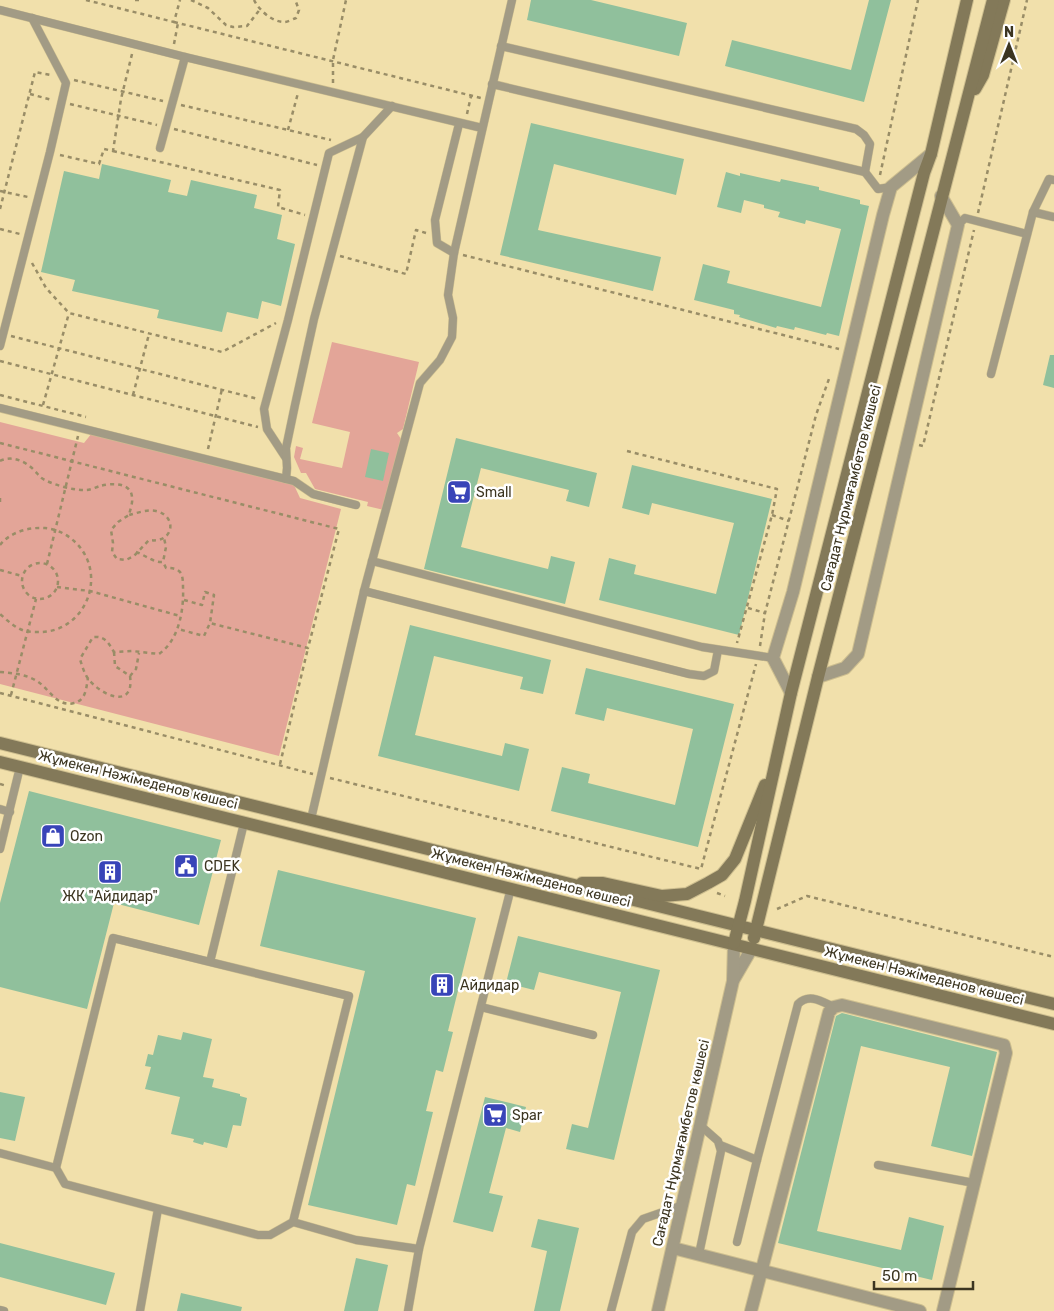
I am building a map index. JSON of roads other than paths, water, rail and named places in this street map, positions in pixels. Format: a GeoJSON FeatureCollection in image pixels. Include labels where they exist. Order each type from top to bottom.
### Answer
{"type":"FeatureCollection","features":[{"type":"Feature","properties":{"kind":"street"},"geometry":{"type":"LineString","coordinates":[[953,61],[958,0]]}},
{"type":"Feature","properties":{"kind":"street","name":"Сағадат Нұрмағамбетов көшесі"},"geometry":{"type":"LineString","coordinates":[[658,1311],[733,981],[734,943],[791,693],[924,173],[931,154],[967,0]]}},
{"type":"Feature","properties":{"kind":"street","name":"Сағадат Нұрмағамбетов көшесі"},"geometry":{"type":"LineString","coordinates":[[733,981],[752,948],[818,677],[993,0]]}},
{"type":"Feature","properties":{"kind":"street"},"geometry":{"type":"LineString","coordinates":[[967,102],[983,75],[1004,0]]}},
{"type":"Feature","properties":{"kind":"street"},"geometry":{"type":"LineString","coordinates":[[791,693],[773,658],[793,592],[891,187],[931,154]]}},
{"type":"Feature","properties":{"kind":"street"},"geometry":{"type":"LineString","coordinates":[[818,677],[845,668],[858,654],[958,225],[942,196]]}},
{"type":"Feature","properties":{"kind":"street"},"geometry":{"type":"LineString","coordinates":[[559,882],[603,883],[662,896],[687,894],[722,875],[735,860],[765,784],[784,728]]}},
{"type":"Feature","properties":{"kind":"street","name":"Жұмекен Нәжімеденов көшесі"},"geometry":{"type":"LineString","coordinates":[[0,743],[1054,1004]]}},
{"type":"Feature","properties":{"kind":"street","name":"Жұмекен Нәжімеденов көшесі"},"geometry":{"type":"LineString","coordinates":[[0,762],[1054,1024]]}},
{"type":"Feature","properties":{"kind":"street"},"geometry":{"type":"LineString","coordinates":[[751,1311],[829,1012],[834,1007],[842,1005],[1004,1045],[1006,1053],[943,1311]]}},
{"type":"Feature","properties":{"kind":"street"},"geometry":{"type":"LineString","coordinates":[[673,1248],[920,1311]]}},
{"type":"Feature","properties":{"kind":"lane"},"geometry":{"type":"LineString","coordinates":[[312,820],[364,591],[420,384],[440,360],[452,337],[453,318],[448,295],[454,253],[512,0]]}},
{"type":"Feature","properties":{"kind":"lane"},"geometry":{"type":"LineString","coordinates":[[0,10],[172,54],[482,128]]}},
{"type":"Feature","properties":{"kind":"lane"},"geometry":{"type":"LineString","coordinates":[[0,346],[66,82],[32,18]]}},
{"type":"Feature","properties":{"kind":"lane"},"geometry":{"type":"LineString","coordinates":[[501,46],[856,129],[864,135],[870,144],[865,172]]}},
{"type":"Feature","properties":{"kind":"lane"},"geometry":{"type":"LineString","coordinates":[[160,148],[185,57]]}},
{"type":"Feature","properties":{"kind":"lane"},"geometry":{"type":"LineString","coordinates":[[492,84],[865,172],[878,188],[891,187]]}},
{"type":"Feature","properties":{"kind":"lane"},"geometry":{"type":"LineString","coordinates":[[286,458],[267,429],[264,409],[329,153],[362,137],[392,106]]}},
{"type":"Feature","properties":{"kind":"lane"},"geometry":{"type":"LineString","coordinates":[[454,253],[438,243],[435,220],[462,124]]}},
{"type":"Feature","properties":{"kind":"lane"},"geometry":{"type":"LineString","coordinates":[[286,479],[286,448],[314,319],[362,137]]}},
{"type":"Feature","properties":{"kind":"lane"},"geometry":{"type":"LineString","coordinates":[[991,374],[1033,212],[1049,179],[1054,180]]}},
{"type":"Feature","properties":{"kind":"lane"},"geometry":{"type":"LineString","coordinates":[[1033,212],[1054,217]]}},
{"type":"Feature","properties":{"kind":"lane"},"geometry":{"type":"LineString","coordinates":[[958,225],[965,218],[1027,234]]}},
{"type":"Feature","properties":{"kind":"lane"},"geometry":{"type":"LineString","coordinates":[[0,408],[294,481],[313,494],[356,504]]}},
{"type":"Feature","properties":{"kind":"lane"},"geometry":{"type":"LineString","coordinates":[[372,561],[718,650],[773,658]]}},
{"type":"Feature","properties":{"kind":"lane"},"geometry":{"type":"LineString","coordinates":[[364,591],[689,674],[704,676],[714,671],[718,650]]}},
{"type":"Feature","properties":{"kind":"lane"},"geometry":{"type":"LineString","coordinates":[[0,849],[20,767]]}},
{"type":"Feature","properties":{"kind":"lane"},"geometry":{"type":"LineString","coordinates":[[0,809],[10,812]]}},
{"type":"Feature","properties":{"kind":"lane"},"geometry":{"type":"LineString","coordinates":[[210,962],[244,822]]}},
{"type":"Feature","properties":{"kind":"lane"},"geometry":{"type":"LineString","coordinates":[[408,1311],[419,1249],[511,888]]}},
{"type":"Feature","properties":{"kind":"lane"},"geometry":{"type":"LineString","coordinates":[[113,938],[210,962],[349,996],[293,1222],[270,1235],[258,1235],[65,1184],[56,1168],[113,938]]}},
{"type":"Feature","properties":{"kind":"lane"},"geometry":{"type":"LineString","coordinates":[[737,1242],[798,1004],[802,999],[812,997],[834,1007]]}},
{"type":"Feature","properties":{"kind":"lane"},"geometry":{"type":"LineString","coordinates":[[481,1007],[593,1035]]}},
{"type":"Feature","properties":{"kind":"lane"},"geometry":{"type":"LineString","coordinates":[[699,1254],[721,1151],[718,1141],[701,1126]]}},
{"type":"Feature","properties":{"kind":"lane"},"geometry":{"type":"LineString","coordinates":[[720,1145],[757,1160]]}},
{"type":"Feature","properties":{"kind":"lane"},"geometry":{"type":"LineString","coordinates":[[0,1153],[56,1168]]}},
{"type":"Feature","properties":{"kind":"lane"},"geometry":{"type":"LineString","coordinates":[[878,1165],[974,1183]]}},
{"type":"Feature","properties":{"kind":"lane"},"geometry":{"type":"LineString","coordinates":[[611,1311],[632,1232],[643,1220],[683,1205]]}},
{"type":"Feature","properties":{"kind":"lane"},"geometry":{"type":"LineString","coordinates":[[140,1311],[158,1209]]}},
{"type":"Feature","properties":{"kind":"lane"},"geometry":{"type":"LineString","coordinates":[[293,1222],[314,1230],[356,1240],[419,1249]]}},
{"type":"Feature","properties":{"kind":"lane"},"geometry":{"type":"LineString","coordinates":[[0,1310],[4,1311]]}},
{"type":"Feature","properties":{"kind":"place","name":"Small"},"geometry":{"type":"Point","coordinates":[459,492]}},
{"type":"Feature","properties":{"kind":"place","name":"Ozon"},"geometry":{"type":"Point","coordinates":[53,836]}},
{"type":"Feature","properties":{"kind":"place","name":"CDEK"},"geometry":{"type":"Point","coordinates":[186,866]}},
{"type":"Feature","properties":{"kind":"place","name":"ЖК \"Айдидар\""},"geometry":{"type":"Point","coordinates":[110,872]}},
{"type":"Feature","properties":{"kind":"place","name":"Айдидар"},"geometry":{"type":"Point","coordinates":[442,985]}},
{"type":"Feature","properties":{"kind":"place","name":"Spar"},"geometry":{"type":"Point","coordinates":[495,1115]}}]}
